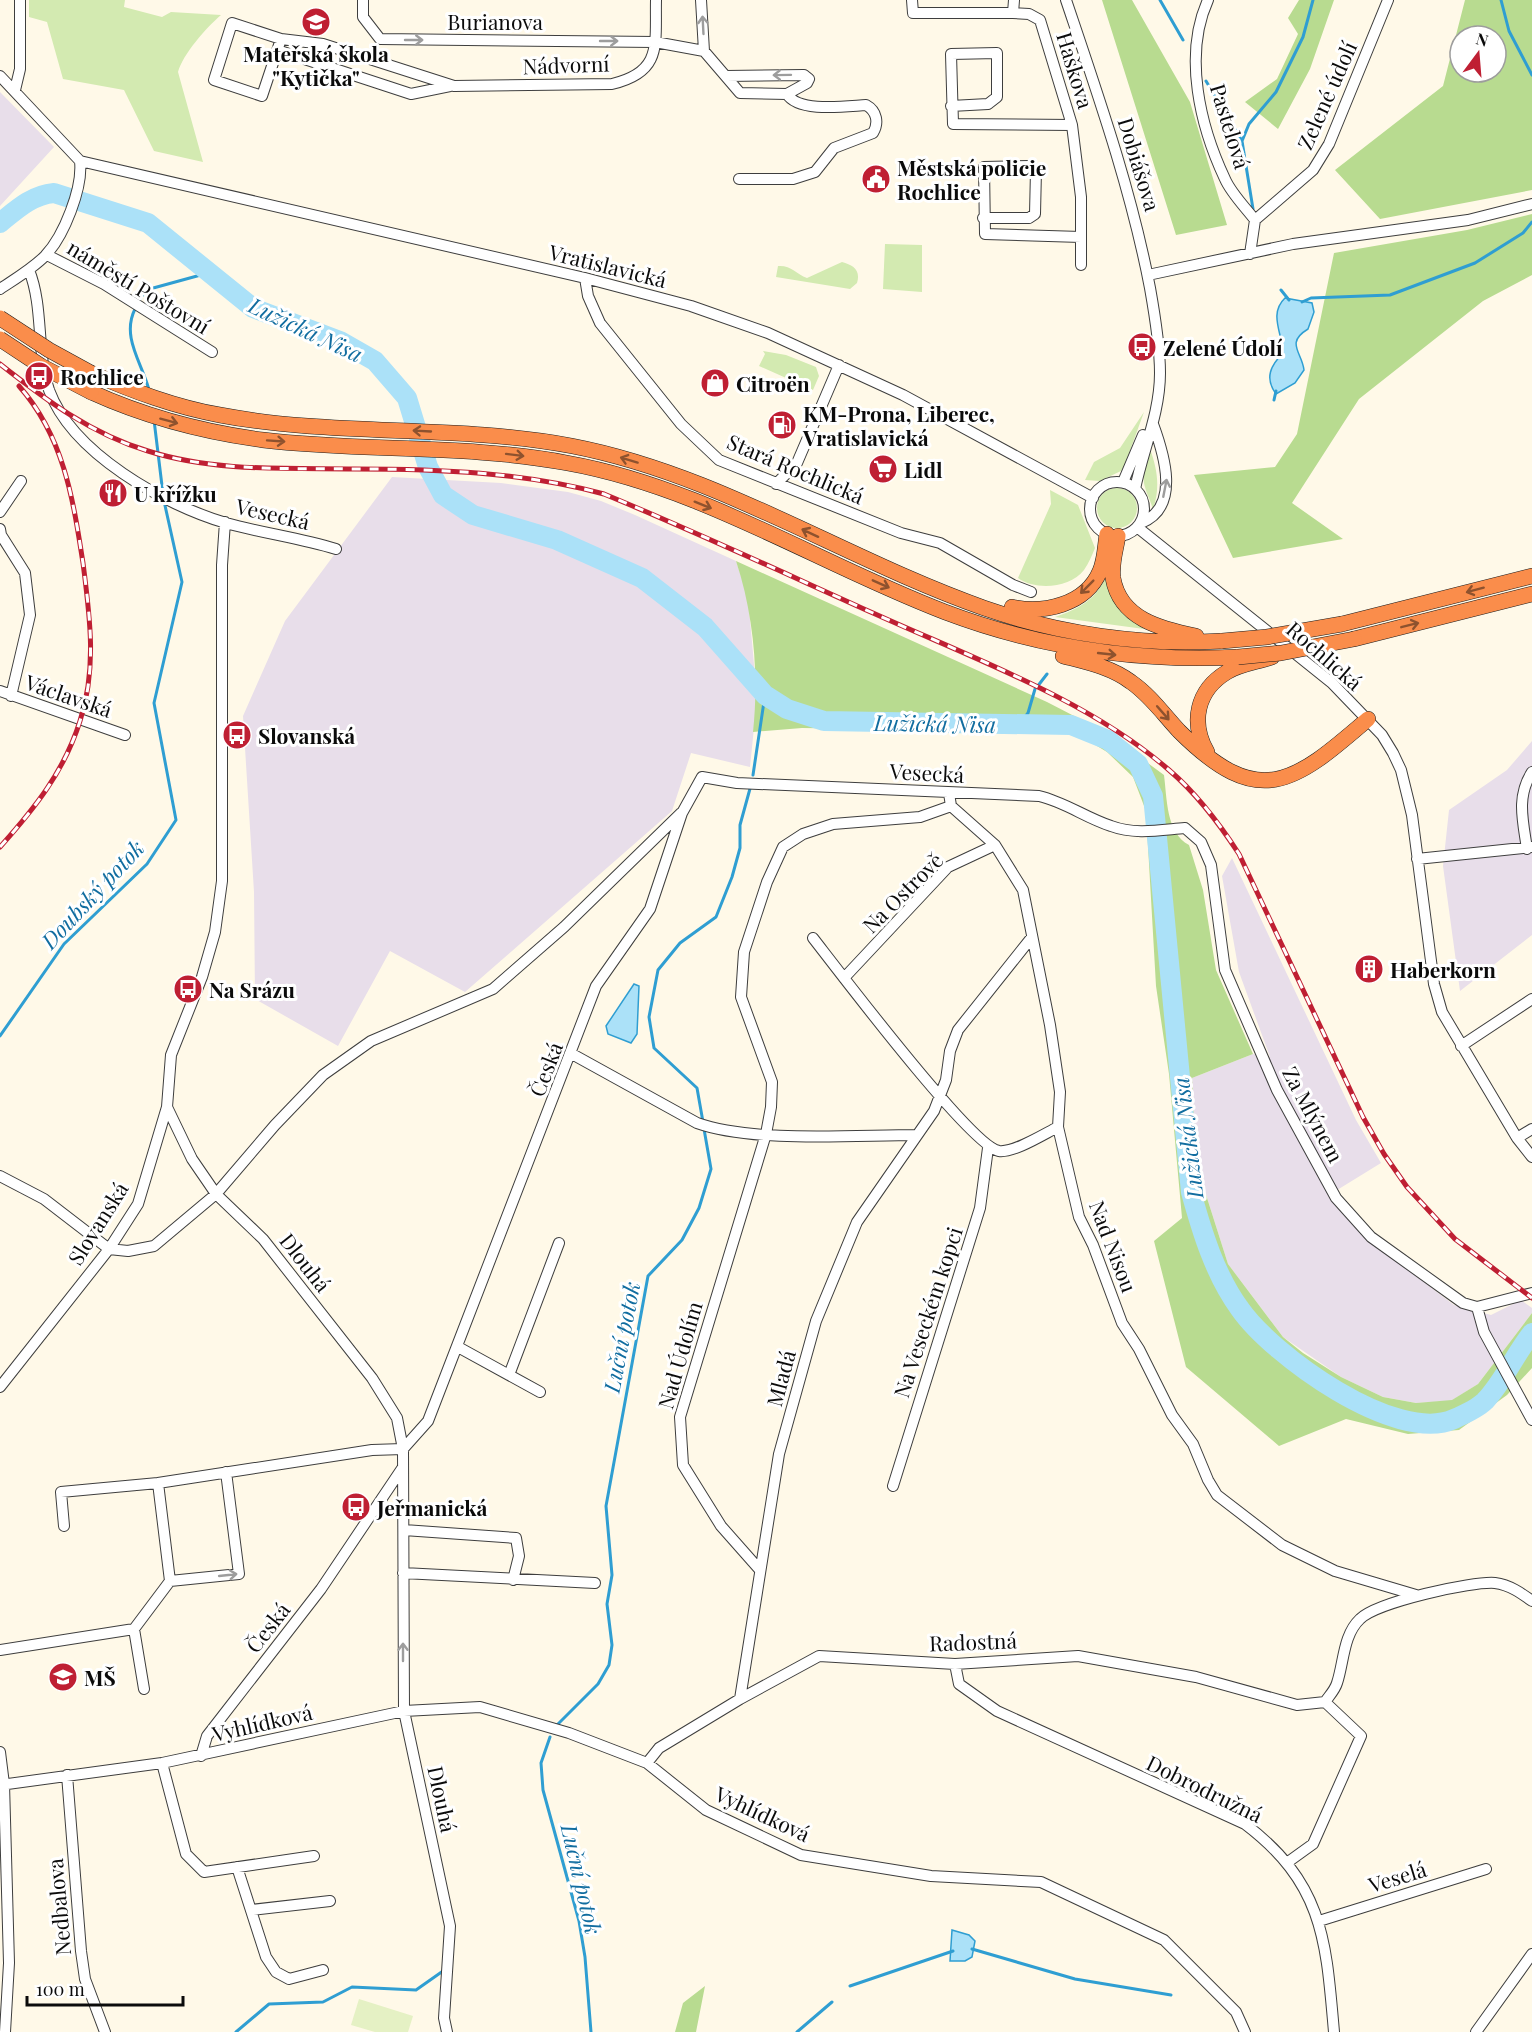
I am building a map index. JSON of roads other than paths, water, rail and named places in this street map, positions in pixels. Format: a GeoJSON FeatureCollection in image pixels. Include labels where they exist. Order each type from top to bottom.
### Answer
{"type":"FeatureCollection","features":[{"type":"Feature","properties":{"kind":"highway"},"geometry":{"type":"LineString","coordinates":[[0,318],[49,350],[91,373],[127,389],[186,408],[267,422],[473,434],[573,446],[663,471],[729,497],[882,566],[984,608],[1062,629],[1148,641],[1222,641],[1267,637],[1342,624],[1532,576]]}},
{"type":"Feature","properties":{"kind":"highway"},"geometry":{"type":"LineString","coordinates":[[0,339],[41,366],[121,406],[187,426],[264,440],[457,450],[569,463],[656,486],[744,521],[913,599],[963,618],[1016,635],[1095,652],[1155,658],[1238,657],[1281,653],[1353,639],[1532,594]]}},
{"type":"Feature","properties":{"kind":"highway"},"geometry":{"type":"LineString","coordinates":[[882,566],[1005,605],[1027,610],[1048,609],[1078,596],[1092,583],[1100,571],[1112,535]]}},
{"type":"Feature","properties":{"kind":"highway"},"geometry":{"type":"LineString","coordinates":[[1112,535],[1113,579],[1130,609],[1142,620],[1161,629],[1222,641]]}},
{"type":"Feature","properties":{"kind":"highway"},"geometry":{"type":"LineString","coordinates":[[963,618],[982,630],[1046,652],[1107,669],[1131,681],[1213,763],[1242,777],[1267,780],[1291,776],[1322,757],[1368,719]]}},
{"type":"Feature","properties":{"kind":"highway"},"geometry":{"type":"LineString","coordinates":[[1213,763],[1198,735],[1197,717],[1207,688],[1229,671],[1281,653]]}},
{"type":"Feature","properties":{"kind":"street"},"geometry":{"type":"LineString","coordinates":[[15,90],[20,69],[20,0]]}},
{"type":"Feature","properties":{"kind":"street","name":"Burianova"},"geometry":{"type":"LineString","coordinates":[[363,0],[363,17],[380,39],[655,42],[704,51]]}},
{"type":"Feature","properties":{"kind":"street"},"geometry":{"type":"LineString","coordinates":[[655,42],[656,0]]}},
{"type":"Feature","properties":{"kind":"street"},"geometry":{"type":"LineString","coordinates":[[701,0],[704,51],[740,93],[787,93],[807,83],[807,76],[726,76]]}},
{"type":"Feature","properties":{"kind":"street","name":"Haškova"},"geometry":{"type":"LineString","coordinates":[[912,0],[913,13],[1013,13],[1029,14],[1040,20],[1072,125],[1082,197],[1080,265]]}},
{"type":"Feature","properties":{"kind":"street"},"geometry":{"type":"LineString","coordinates":[[1013,13],[1014,0]]}},
{"type":"Feature","properties":{"kind":"street","name":"Dobiášova"},"geometry":{"type":"LineString","coordinates":[[1066,0],[1131,198],[1148,275],[1158,344],[1160,374],[1157,434],[1135,489]]}},
{"type":"Feature","properties":{"kind":"street","name":"Pastelová"},"geometry":{"type":"LineString","coordinates":[[1208,0],[1198,34],[1196,86],[1225,181],[1255,220]]}},
{"type":"Feature","properties":{"kind":"street","name":"Zelené údolí"},"geometry":{"type":"LineString","coordinates":[[1255,220],[1313,170],[1329,144],[1388,0]]}},
{"type":"Feature","properties":{"kind":"street","name":"Nádvorní"},"geometry":{"type":"LineString","coordinates":[[281,39],[262,96],[214,80],[232,23],[281,39],[323,44],[454,86]]}},
{"type":"Feature","properties":{"kind":"street","name":"Nádvorní"},"geometry":{"type":"LineString","coordinates":[[277,51],[411,94],[454,86],[612,84],[633,79],[646,69],[655,56],[655,42]]}},
{"type":"Feature","properties":{"kind":"street"},"geometry":{"type":"LineString","coordinates":[[997,53],[996,97],[988,104],[951,106],[951,54],[997,53]]}},
{"type":"Feature","properties":{"kind":"street"},"geometry":{"type":"LineString","coordinates":[[0,76],[80,160]]}},
{"type":"Feature","properties":{"kind":"street"},"geometry":{"type":"LineString","coordinates":[[739,178],[793,179],[815,172],[834,148],[873,133],[876,128],[875,115],[867,105],[806,106],[790,99],[787,93]]}},
{"type":"Feature","properties":{"kind":"street","name":"Haškova"},"geometry":{"type":"LineString","coordinates":[[951,106],[953,124],[1072,125]]}},
{"type":"Feature","properties":{"kind":"street","name":"náměstí Poštovní"},"geometry":{"type":"LineString","coordinates":[[0,289],[47,255],[71,208],[79,184],[80,160]]}},
{"type":"Feature","properties":{"kind":"street","name":"Vratislavická"},"geometry":{"type":"LineString","coordinates":[[80,160],[585,278],[702,310],[768,333],[839,365],[950,419],[1093,498]]}},
{"type":"Feature","properties":{"kind":"street"},"geometry":{"type":"LineString","coordinates":[[983,218],[1029,218],[1035,214],[1036,170],[1029,166],[984,167],[983,218],[984,234],[1081,237]]}},
{"type":"Feature","properties":{"kind":"street"},"geometry":{"type":"LineString","coordinates":[[1148,275],[1293,244],[1468,220],[1532,204]]}},
{"type":"Feature","properties":{"kind":"street"},"geometry":{"type":"LineString","coordinates":[[1250,254],[1255,220]]}},
{"type":"Feature","properties":{"kind":"street","name":"náměstí Poštovní"},"geometry":{"type":"LineString","coordinates":[[47,255],[104,284],[212,352]]}},
{"type":"Feature","properties":{"kind":"street","name":"Vesecká"},"geometry":{"type":"LineString","coordinates":[[29,270],[36,289],[42,364],[50,391],[65,422],[100,457],[156,493],[225,522],[336,549]]}},
{"type":"Feature","properties":{"kind":"street","name":"Stará Rochlická"},"geometry":{"type":"LineString","coordinates":[[585,278],[588,296],[600,323],[681,424],[719,460],[901,533],[940,543],[1013,585],[1031,592]]}},
{"type":"Feature","properties":{"kind":"street","name":"Dobiášova"},"geometry":{"type":"LineString","coordinates":[[1123,482],[1152,405],[1158,344]]}},
{"type":"Feature","properties":{"kind":"street"},"geometry":{"type":"LineString","coordinates":[[777,484],[798,463],[839,365]]}},
{"type":"Feature","properties":{"kind":"street"},"geometry":{"type":"LineString","coordinates":[[1139,525],[1144,505],[1135,489],[1123,482],[1103,486],[1093,498],[1091,516],[1099,529],[1112,535],[1131,532],[1149,520],[1159,508],[1165,491],[1167,473],[1157,434]]}},
{"type":"Feature","properties":{"kind":"street"},"geometry":{"type":"LineString","coordinates":[[0,512],[21,482]]}},
{"type":"Feature","properties":{"kind":"street","name":"Slovanská"},"geometry":{"type":"LineString","coordinates":[[0,1387],[109,1249],[138,1204],[167,1107],[171,1055],[202,977],[215,932],[222,881],[222,565],[225,522]]}},
{"type":"Feature","properties":{"kind":"street","name":"Rochlická"},"geometry":{"type":"LineString","coordinates":[[1139,525],[1332,683],[1382,735],[1401,770],[1412,815],[1434,984],[1442,1012],[1517,1138],[1532,1157]]}},
{"type":"Feature","properties":{"kind":"street"},"geometry":{"type":"LineString","coordinates":[[0,529],[1,536],[25,573],[30,615],[11,696]]}},
{"type":"Feature","properties":{"kind":"street","name":"Václavská"},"geometry":{"type":"LineString","coordinates":[[0,691],[125,735]]}},
{"type":"Feature","properties":{"kind":"street"},"geometry":{"type":"LineString","coordinates":[[1418,859],[1529,848],[1521,806],[1522,792],[1532,772]]}},
{"type":"Feature","properties":{"kind":"street","name":"Vesecká"},"geometry":{"type":"LineString","coordinates":[[682,813],[702,777],[737,783],[1039,796],[1057,800],[1112,827],[1142,832],[1181,829]]}},
{"type":"Feature","properties":{"kind":"street"},"geometry":{"type":"LineString","coordinates":[[949,793],[951,806]]}},
{"type":"Feature","properties":{"kind":"street","name":"Nad Nisou"},"geometry":{"type":"LineString","coordinates":[[951,806],[995,845],[1023,890],[1060,1092],[1058,1127],[1079,1217],[1094,1245],[1122,1323],[1139,1349],[1172,1415],[1193,1444],[1217,1495],[1282,1545],[1309,1559],[1335,1571],[1416,1595]]}},
{"type":"Feature","properties":{"kind":"street","name":"Nad Údolím"},"geometry":{"type":"LineString","coordinates":[[759,1569],[721,1526],[683,1465],[680,1418],[766,1134],[771,1107],[772,1082],[741,997],[744,952],[767,882],[783,847],[803,834],[833,824],[920,817],[951,806]]}},
{"type":"Feature","properties":{"kind":"street"},"geometry":{"type":"LineString","coordinates":[[0,1176],[44,1199],[109,1249],[128,1251],[154,1246],[216,1194],[275,1125],[323,1076],[370,1041],[493,989],[564,927],[682,813]]}},
{"type":"Feature","properties":{"kind":"street","name":"Česká"},"geometry":{"type":"LineString","coordinates":[[403,1449],[428,1421],[572,1054],[596,986],[650,909],[682,813]]}},
{"type":"Feature","properties":{"kind":"street","name":"Za Mlýnem"},"geometry":{"type":"LineString","coordinates":[[1181,829],[1201,842],[1211,865],[1225,970],[1277,1090],[1336,1198],[1371,1238],[1448,1294],[1477,1307]]}},
{"type":"Feature","properties":{"kind":"street","name":"Na Ostrově"},"geometry":{"type":"LineString","coordinates":[[844,978],[948,867],[995,845]]}},
{"type":"Feature","properties":{"kind":"street"},"geometry":{"type":"LineString","coordinates":[[940,1096],[958,1030],[1032,937]]}},
{"type":"Feature","properties":{"kind":"street"},"geometry":{"type":"LineString","coordinates":[[813,938],[940,1096],[988,1148],[1001,1152],[1027,1143],[1058,1127]]}},
{"type":"Feature","properties":{"kind":"street"},"geometry":{"type":"LineString","coordinates":[[1461,1046],[1532,999]]}},
{"type":"Feature","properties":{"kind":"street"},"geometry":{"type":"LineString","coordinates":[[572,1054],[710,1128],[766,1134],[915,1135]]}},
{"type":"Feature","properties":{"kind":"street","name":"Mladá"},"geometry":{"type":"LineString","coordinates":[[740,1699],[779,1454],[816,1321],[857,1222],[915,1135],[934,1111],[940,1096]]}},
{"type":"Feature","properties":{"kind":"street","name":"Dlouhá"},"geometry":{"type":"LineString","coordinates":[[167,1107],[192,1159],[216,1194],[263,1239],[372,1378],[397,1418],[403,1449]]}},
{"type":"Feature","properties":{"kind":"street"},"geometry":{"type":"LineString","coordinates":[[1517,1138],[1532,1129]]}},
{"type":"Feature","properties":{"kind":"street","name":"Na Veseckém kopci"},"geometry":{"type":"LineString","coordinates":[[893,1486],[980,1208],[988,1148]]}},
{"type":"Feature","properties":{"kind":"street"},"geometry":{"type":"LineString","coordinates":[[509,1375],[559,1243]]}},
{"type":"Feature","properties":{"kind":"street"},"geometry":{"type":"LineString","coordinates":[[1532,1293],[1477,1307],[1484,1332],[1532,1420]]}},
{"type":"Feature","properties":{"kind":"street"},"geometry":{"type":"LineString","coordinates":[[458,1347],[540,1392]]}},
{"type":"Feature","properties":{"kind":"street"},"geometry":{"type":"LineString","coordinates":[[64,1526],[61,1492],[158,1483],[372,1450],[403,1449],[403,1467]]}},
{"type":"Feature","properties":{"kind":"street","name":"Dlouhá"},"geometry":{"type":"LineString","coordinates":[[403,1467],[404,1711],[450,1926],[444,2018],[447,2032]]}},
{"type":"Feature","properties":{"kind":"street","name":"Česká"},"geometry":{"type":"LineString","coordinates":[[201,1756],[207,1736],[321,1589],[403,1467]]}},
{"type":"Feature","properties":{"kind":"street"},"geometry":{"type":"LineString","coordinates":[[170,1581],[239,1574],[226,1472]]}},
{"type":"Feature","properties":{"kind":"street"},"geometry":{"type":"LineString","coordinates":[[0,1650],[134,1629],[170,1581],[158,1483]]}},
{"type":"Feature","properties":{"kind":"street"},"geometry":{"type":"LineString","coordinates":[[404,1530],[516,1538],[519,1556],[513,1580]]}},
{"type":"Feature","properties":{"kind":"street"},"geometry":{"type":"LineString","coordinates":[[403,1573],[595,1583]]}},
{"type":"Feature","properties":{"kind":"street","name":"Nad Nisou"},"geometry":{"type":"LineString","coordinates":[[1325,1702],[1336,1685],[1346,1643],[1359,1619],[1385,1605],[1416,1595],[1494,1583],[1515,1589],[1532,1601]]}},
{"type":"Feature","properties":{"kind":"street"},"geometry":{"type":"LineString","coordinates":[[134,1629],[144,1689]]}},
{"type":"Feature","properties":{"kind":"street","name":"Radostná"},"geometry":{"type":"LineString","coordinates":[[647,1763],[659,1748],[740,1699],[819,1656],[955,1664],[1078,1656],[1196,1677],[1297,1706],[1325,1702]]}},
{"type":"Feature","properties":{"kind":"street","name":"Dobrodružná"},"geometry":{"type":"LineString","coordinates":[[955,1664],[959,1684],[997,1711],[1245,1824],[1273,1845],[1288,1862],[1319,1921],[1328,1964],[1334,2032]]}},
{"type":"Feature","properties":{"kind":"street"},"geometry":{"type":"LineString","coordinates":[[1288,1862],[1313,1844],[1361,1736],[1325,1702]]}},
{"type":"Feature","properties":{"kind":"street","name":"Vyhlídková"},"geometry":{"type":"LineString","coordinates":[[201,1756],[404,1711],[480,1707],[569,1734],[647,1763],[706,1810],[801,1855],[931,1876],[1041,1882],[1164,1940],[1236,2012],[1245,2032]]}},
{"type":"Feature","properties":{"kind":"street"},"geometry":{"type":"LineString","coordinates":[[0,1752],[9,1963],[3,1988],[5,2032]]}},
{"type":"Feature","properties":{"kind":"street"},"geometry":{"type":"LineString","coordinates":[[2,1784],[162,1764],[201,1756]]}},
{"type":"Feature","properties":{"kind":"street"},"geometry":{"type":"LineString","coordinates":[[162,1764],[186,1854],[204,1872],[314,1856]]}},
{"type":"Feature","properties":{"kind":"street","name":"Nedbalova"},"geometry":{"type":"LineString","coordinates":[[67,1775],[82,1960],[93,2007],[105,2032]]}},
{"type":"Feature","properties":{"kind":"street"},"geometry":{"type":"LineString","coordinates":[[237,1867],[266,1957],[276,1972],[289,1979],[323,1970]]}},
{"type":"Feature","properties":{"kind":"street","name":"Veselá"},"geometry":{"type":"LineString","coordinates":[[1319,1921],[1486,1869]]}},
{"type":"Feature","properties":{"kind":"street"},"geometry":{"type":"LineString","coordinates":[[251,1910],[330,1901]]}},
{"type":"Feature","properties":{"kind":"street"},"geometry":{"type":"LineString","coordinates":[[1476,2032],[1532,1954]]}},
{"type":"Feature","properties":{"kind":"water"},"geometry":{"type":"Polygon","coordinates":[[[1285,298],[1312,303],[1314,312],[1308,329],[1301,334],[1296,343],[1304,370],[1295,383],[1276,394],[1270,383],[1270,372],[1283,353],[1277,318],[1280,304],[1285,298]]]}},
{"type":"Feature","properties":{"kind":"water"},"geometry":{"type":"Polygon","coordinates":[[[634,984],[639,986],[637,1034],[631,1043],[608,1034],[606,1026],[634,984]]]}},
{"type":"Feature","properties":{"kind":"water"},"geometry":{"type":"Polygon","coordinates":[[[952,1930],[969,1935],[975,1941],[972,1957],[965,1961],[950,1961],[952,1930]]]}},
{"type":"Feature","properties":{"kind":"waterway"},"geometry":{"type":"LineString","coordinates":[[1160,0],[1183,40]]}},
{"type":"Feature","properties":{"kind":"waterway"},"geometry":{"type":"LineString","coordinates":[[1253,209],[1242,141],[1249,124],[1276,92],[1303,37],[1313,0]]}},
{"type":"Feature","properties":{"kind":"waterway"},"geometry":{"type":"LineString","coordinates":[[1501,0],[1509,31],[1532,75]]}},
{"type":"Feature","properties":{"kind":"waterway"},"geometry":{"type":"LineString","coordinates":[[1206,81],[1242,141]]}},
{"type":"Feature","properties":{"kind":"waterway","name":"Lužická Nisa"},"geometry":{"type":"LineString","coordinates":[[0,223],[32,200],[54,193],[148,223],[253,308],[340,341],[375,361],[407,398],[428,467],[443,495],[473,515],[557,540],[642,578],[705,627],[765,695],[787,709],[824,721],[1071,725],[1108,740],[1138,764],[1153,796],[1191,1192],[1216,1268],[1240,1309],[1256,1328],[1279,1349],[1306,1371],[1337,1391],[1369,1408],[1401,1419],[1429,1424],[1454,1419],[1485,1401],[1532,1333]]}},
{"type":"Feature","properties":{"kind":"waterway"},"geometry":{"type":"LineString","coordinates":[[1302,302],[1311,298],[1390,295],[1475,263],[1523,233],[1532,222]]}},
{"type":"Feature","properties":{"kind":"waterway","name":"Doubský potok"},"geometry":{"type":"LineString","coordinates":[[138,302],[146,290],[208,273]]}},
{"type":"Feature","properties":{"kind":"waterway"},"geometry":{"type":"LineString","coordinates":[[1281,290],[1289,300]]}},
{"type":"Feature","properties":{"kind":"waterway","name":"Doubský potok"},"geometry":{"type":"LineString","coordinates":[[135,309],[131,319],[131,340],[149,390]]}},
{"type":"Feature","properties":{"kind":"waterway"},"geometry":{"type":"LineString","coordinates":[[1274,400],[1276,391]]}},
{"type":"Feature","properties":{"kind":"waterway","name":"Doubský potok"},"geometry":{"type":"LineString","coordinates":[[154,420],[163,494]]}},
{"type":"Feature","properties":{"kind":"waterway","name":"Doubský potok"},"geometry":{"type":"LineString","coordinates":[[0,1036],[64,944],[147,864],[176,820],[154,703],[182,582],[164,501]]}},
{"type":"Feature","properties":{"kind":"waterway"},"geometry":{"type":"LineString","coordinates":[[1037,687],[1047,674]]}},
{"type":"Feature","properties":{"kind":"waterway"},"geometry":{"type":"LineString","coordinates":[[1020,723],[1028,713],[1035,689]]}},
{"type":"Feature","properties":{"kind":"waterway","name":"Luční potok"},"geometry":{"type":"LineString","coordinates":[[753,775],[765,695]]}},
{"type":"Feature","properties":{"kind":"waterway","name":"Luční potok"},"geometry":{"type":"LineString","coordinates":[[703,1122],[697,1088],[654,1048],[649,1017],[658,970],[680,943],[716,917],[732,877],[740,848],[740,825],[751,785]]}},
{"type":"Feature","properties":{"kind":"waterway","name":"Luční potok"},"geometry":{"type":"LineString","coordinates":[[555,1727],[598,1684],[609,1665],[612,1645],[607,1604],[612,1575],[606,1506],[648,1276],[682,1240],[699,1208],[711,1169],[704,1129]]}},
{"type":"Feature","properties":{"kind":"waterway","name":"Luční potok"},"geometry":{"type":"LineString","coordinates":[[550,1737],[541,1763],[543,1790],[579,1921],[585,1957],[591,2032]]}},
{"type":"Feature","properties":{"kind":"waterway"},"geometry":{"type":"LineString","coordinates":[[972,1949],[1075,1979],[1171,1995]]}},
{"type":"Feature","properties":{"kind":"waterway"},"geometry":{"type":"LineString","coordinates":[[850,1986],[953,1951]]}},
{"type":"Feature","properties":{"kind":"waterway"},"geometry":{"type":"LineString","coordinates":[[236,2032],[269,2004],[323,2002],[352,1987],[416,1990],[443,1971]]}},
{"type":"Feature","properties":{"kind":"waterway"},"geometry":{"type":"LineString","coordinates":[[797,2032],[832,2002]]}},
{"type":"Feature","properties":{"kind":"railway"},"geometry":{"type":"LineString","coordinates":[[0,364],[52,403],[88,425],[127,444],[173,458],[251,468],[480,473],[543,481],[604,494],[988,664],[1066,701],[1103,722],[1137,745],[1179,779],[1224,831],[1239,854],[1363,1117],[1384,1154],[1407,1187],[1455,1239],[1532,1298]]}},
{"type":"Feature","properties":{"kind":"railway"},"geometry":{"type":"LineString","coordinates":[[0,847],[36,804],[66,757],[80,721],[89,682],[90,662],[90,623],[86,583],[70,492],[47,426],[19,386]]}},
{"type":"Feature","properties":{"kind":"place","name":"Mateřská škola \"Kytička\""},"geometry":{"type":"Point","coordinates":[316,22]}},
{"type":"Feature","properties":{"kind":"place","name":"Městská policie Rochlice"},"geometry":{"type":"Point","coordinates":[876,179]}},
{"type":"Feature","properties":{"kind":"place","name":"Zelené Údolí"},"geometry":{"type":"Point","coordinates":[1142,347]}},
{"type":"Feature","properties":{"kind":"place","name":"Rochlice"},"geometry":{"type":"Point","coordinates":[39,376]}},
{"type":"Feature","properties":{"kind":"place","name":"Citroën"},"geometry":{"type":"Point","coordinates":[715,383]}},
{"type":"Feature","properties":{"kind":"place","name":"KM-Prona, Liberec, Vratislavická"},"geometry":{"type":"Point","coordinates":[782,425]}},
{"type":"Feature","properties":{"kind":"place","name":"Lidl"},"geometry":{"type":"Point","coordinates":[883,469]}},
{"type":"Feature","properties":{"kind":"place","name":"U křížku"},"geometry":{"type":"Point","coordinates":[113,493]}},
{"type":"Feature","properties":{"kind":"place","name":"Slovanská"},"geometry":{"type":"Point","coordinates":[237,735]}},
{"type":"Feature","properties":{"kind":"place","name":"Haberkorn"},"geometry":{"type":"Point","coordinates":[1369,969]}},
{"type":"Feature","properties":{"kind":"place","name":"Na Srázu"},"geometry":{"type":"Point","coordinates":[188,989]}},
{"type":"Feature","properties":{"kind":"place","name":"Jeřmanická"},"geometry":{"type":"Point","coordinates":[356,1507]}},
{"type":"Feature","properties":{"kind":"place","name":"MŠ"},"geometry":{"type":"Point","coordinates":[63,1677]}}]}
